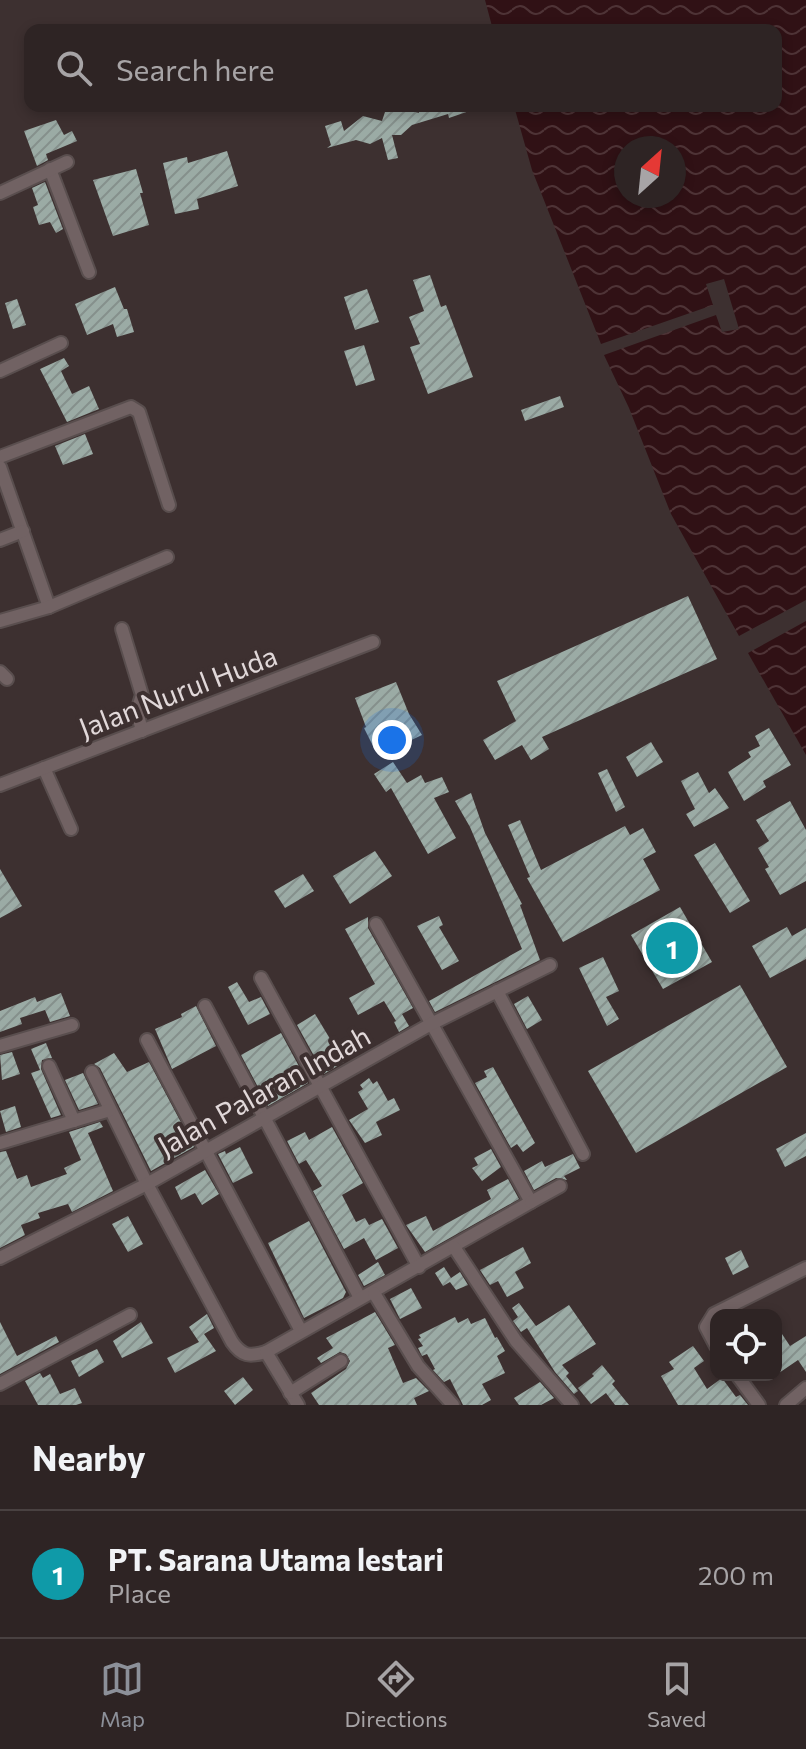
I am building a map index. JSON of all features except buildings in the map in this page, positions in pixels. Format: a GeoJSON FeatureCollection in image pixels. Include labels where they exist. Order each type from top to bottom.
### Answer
{"type":"FeatureCollection","features":[{"type":"Feature","properties":{"kind":"street"},"geometry":{"type":"LineString","coordinates":[[0,193],[67,162]]}},
{"type":"Feature","properties":{"kind":"street"},"geometry":{"type":"LineString","coordinates":[[50,169],[89,272]]}},
{"type":"Feature","properties":{"kind":"street"},"geometry":{"type":"LineString","coordinates":[[0,371],[61,343]]}},
{"type":"Feature","properties":{"kind":"street"},"geometry":{"type":"LineString","coordinates":[[0,457],[131,407],[139,412],[169,505]]}},
{"type":"Feature","properties":{"kind":"street"},"geometry":{"type":"LineString","coordinates":[[0,467],[49,607]]}},
{"type":"Feature","properties":{"kind":"street"},"geometry":{"type":"LineString","coordinates":[[0,540],[23,531]]}},
{"type":"Feature","properties":{"kind":"street"},"geometry":{"type":"LineString","coordinates":[[0,621],[49,607],[167,557]]}},
{"type":"Feature","properties":{"kind":"street"},"geometry":{"type":"LineString","coordinates":[[122,629],[142,695],[137,711],[142,731]]}},
{"type":"Feature","properties":{"kind":"street","name":"Jalan Nurul Huda"},"geometry":{"type":"LineString","coordinates":[[0,785],[373,642]]}},
{"type":"Feature","properties":{"kind":"street"},"geometry":{"type":"LineString","coordinates":[[44,768],[71,829]]}},
{"type":"Feature","properties":{"kind":"street"},"geometry":{"type":"LineString","coordinates":[[376,924],[531,1202]]}},
{"type":"Feature","properties":{"kind":"street","name":"Jalan Palaran Indah"},"geometry":{"type":"LineString","coordinates":[[0,1258],[208,1151],[431,1024],[550,965]]}},
{"type":"Feature","properties":{"kind":"street"},"geometry":{"type":"LineString","coordinates":[[261,978],[419,1267]]}},
{"type":"Feature","properties":{"kind":"street"},"geometry":{"type":"LineString","coordinates":[[497,991],[583,1154]]}},
{"type":"Feature","properties":{"kind":"street"},"geometry":{"type":"LineString","coordinates":[[205,1006],[360,1298]]}},
{"type":"Feature","properties":{"kind":"street"},"geometry":{"type":"LineString","coordinates":[[0,1046],[72,1025]]}},
{"type":"Feature","properties":{"kind":"street"},"geometry":{"type":"LineString","coordinates":[[147,1040],[301,1331]]}},
{"type":"Feature","properties":{"kind":"street"},"geometry":{"type":"LineString","coordinates":[[49,1066],[74,1121]]}},
{"type":"Feature","properties":{"kind":"street"},"geometry":{"type":"LineString","coordinates":[[92,1072],[147,1184],[232,1342],[240,1353],[252,1357],[374,1293],[560,1186]]}},
{"type":"Feature","properties":{"kind":"street"},"geometry":{"type":"LineString","coordinates":[[0,1143],[110,1110]]}},
{"type":"Feature","properties":{"kind":"street"},"geometry":{"type":"LineString","coordinates":[[454,1247],[516,1341],[566,1403]]}},
{"type":"Feature","properties":{"kind":"street"},"geometry":{"type":"LineString","coordinates":[[724,1309],[806,1268]]}},
{"type":"Feature","properties":{"kind":"street"},"geometry":{"type":"LineString","coordinates":[[374,1293],[418,1366],[453,1405]]}},
{"type":"Feature","properties":{"kind":"street"},"geometry":{"type":"LineString","coordinates":[[0,1384],[130,1315]]}},
{"type":"Feature","properties":{"kind":"street"},"geometry":{"type":"LineString","coordinates":[[266,1352],[298,1405]]}},
{"type":"Feature","properties":{"kind":"street"},"geometry":{"type":"LineString","coordinates":[[290,1393],[341,1361]]}},
{"type":"Feature","properties":{"kind":"street"},"geometry":{"type":"LineString","coordinates":[[741,1381],[759,1405]]}},
{"type":"Feature","properties":{"kind":"street"},"geometry":{"type":"LineString","coordinates":[[786,1405],[806,1388]]}},
{"type":"Feature","properties":{"kind":"water"},"geometry":{"type":"Polygon","coordinates":[[[485,0],[806,0],[806,600],[739,636],[671,514],[629,408],[604,355],[716,315],[722,332],[739,329],[724,279],[706,284],[713,305],[601,344],[532,170],[516,112],[782,112],[782,24],[491,24],[485,0]]]}},
{"type":"Feature","properties":{"kind":"water"},"geometry":{"type":"Polygon","coordinates":[[[806,621],[806,755],[748,653],[806,621]]]}},
{"type":"Feature","properties":{"kind":"place","name":"PT. Sarana Utama lestari"},"geometry":{"type":"Point","coordinates":[672,948]}}]}
